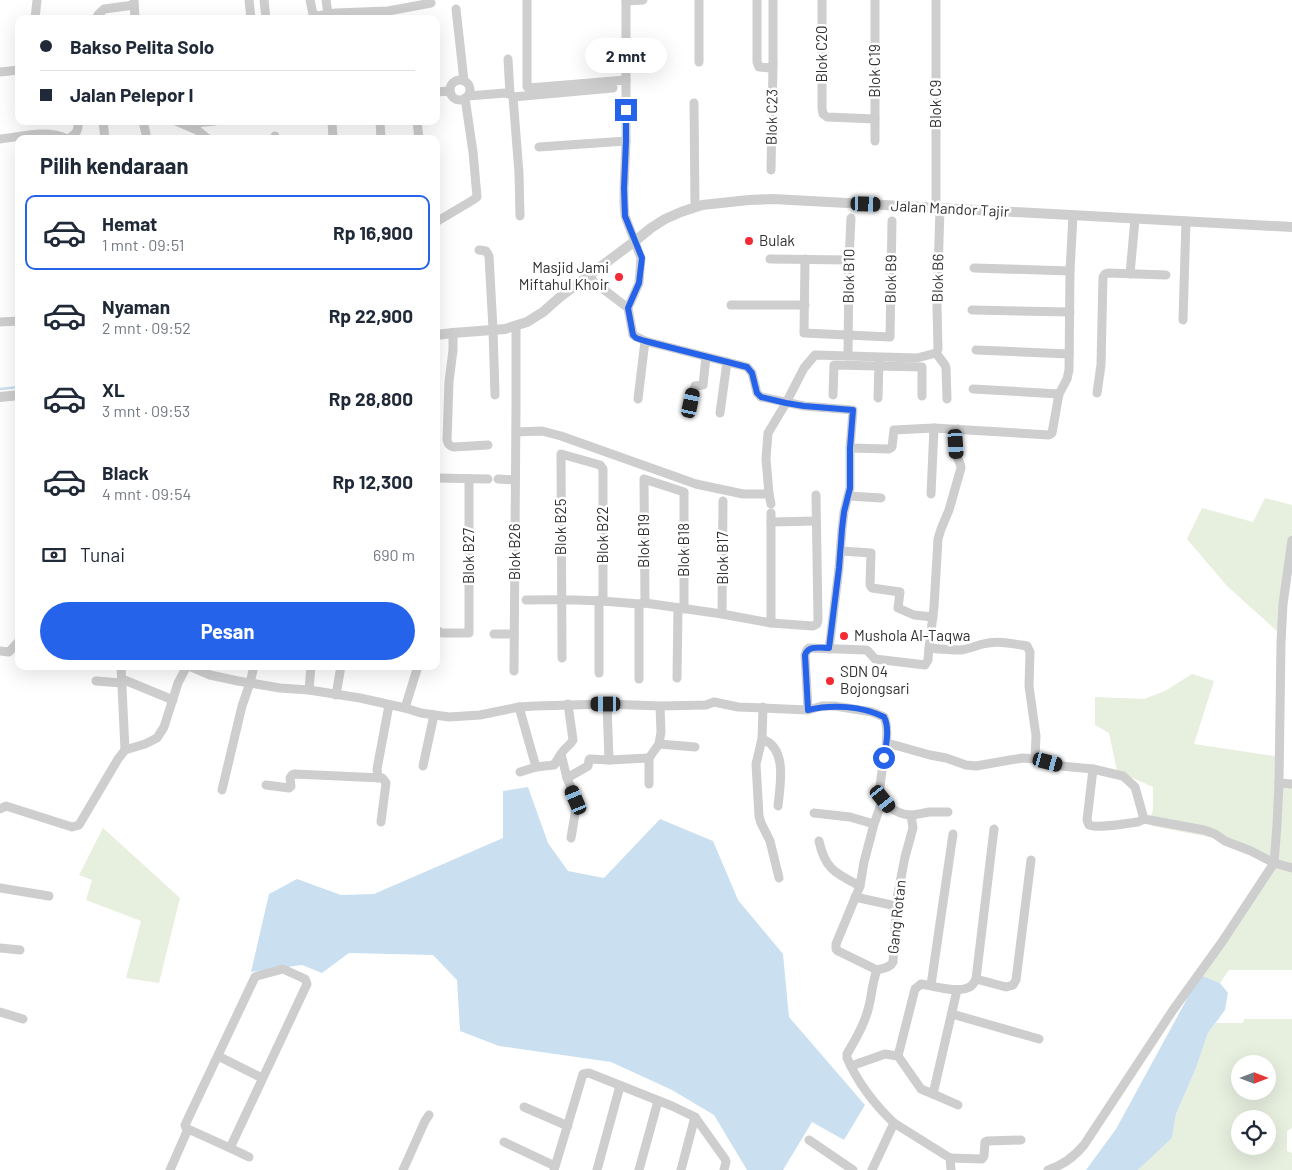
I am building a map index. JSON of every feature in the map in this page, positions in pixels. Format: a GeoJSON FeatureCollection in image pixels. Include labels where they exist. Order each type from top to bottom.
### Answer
{"type":"FeatureCollection","features":[{"type":"Feature","properties":{"kind":"street"},"geometry":{"type":"LineString","coordinates":[[35,15],[37,0]]}},
{"type":"Feature","properties":{"kind":"street"},"geometry":{"type":"LineString","coordinates":[[249,0],[251,15]]}},
{"type":"Feature","properties":{"kind":"street"},"geometry":{"type":"LineString","coordinates":[[264,0],[266,15]]}},
{"type":"Feature","properties":{"kind":"street"},"geometry":{"type":"LineString","coordinates":[[310,0],[313,14],[315,15]]}},
{"type":"Feature","properties":{"kind":"street"},"geometry":{"type":"LineString","coordinates":[[326,0],[328,14]]}},
{"type":"Feature","properties":{"kind":"street"},"geometry":{"type":"LineString","coordinates":[[527,0],[527,87],[626,80]]}},
{"type":"Feature","properties":{"kind":"street"},"geometry":{"type":"LineString","coordinates":[[643,0],[626,0],[624,203],[625,216],[642,258],[639,283],[628,308],[633,335],[645,341],[747,367],[752,373],[757,393],[761,397],[804,406],[853,410],[850,448],[850,488],[844,512],[829,648]]}},
{"type":"Feature","properties":{"kind":"street"},"geometry":{"type":"LineString","coordinates":[[699,0],[699,62]]}},
{"type":"Feature","properties":{"kind":"street","name":"Blok C23"},"geometry":{"type":"LineString","coordinates":[[758,0],[757,62],[759,67],[766,68],[771,68],[773,64]]}},
{"type":"Feature","properties":{"kind":"street","name":"Blok C23"},"geometry":{"type":"LineString","coordinates":[[771,170],[773,0]]}},
{"type":"Feature","properties":{"kind":"street","name":"Blok C20"},"geometry":{"type":"LineString","coordinates":[[822,0],[823,114],[826,117],[875,119]]}},
{"type":"Feature","properties":{"kind":"street","name":"Blok C19"},"geometry":{"type":"LineString","coordinates":[[875,0],[875,141]]}},
{"type":"Feature","properties":{"kind":"street","name":"Blok C9"},"geometry":{"type":"LineString","coordinates":[[936,0],[938,208]]}},
{"type":"Feature","properties":{"kind":"street"},"geometry":{"type":"LineString","coordinates":[[98,15],[104,9],[134,2],[136,15]]}},
{"type":"Feature","properties":{"kind":"street"},"geometry":{"type":"LineString","coordinates":[[322,15],[389,15],[431,3]]}},
{"type":"Feature","properties":{"kind":"street"},"geometry":{"type":"LineString","coordinates":[[456,10],[464,81]]}},
{"type":"Feature","properties":{"kind":"street"},"geometry":{"type":"LineString","coordinates":[[508,59],[519,173],[520,216]]}},
{"type":"Feature","properties":{"kind":"street"},"geometry":{"type":"LineString","coordinates":[[0,72],[15,70]]}},
{"type":"Feature","properties":{"kind":"street"},"geometry":{"type":"LineString","coordinates":[[440,220],[476,197],[467,97],[470,89],[464,81],[458,80],[454,82],[450,91],[459,100],[467,97],[505,93],[512,95],[613,88]]}},
{"type":"Feature","properties":{"kind":"street"},"geometry":{"type":"LineString","coordinates":[[440,92],[450,91]]}},
{"type":"Feature","properties":{"kind":"street"},"geometry":{"type":"LineString","coordinates":[[694,103],[696,207]]}},
{"type":"Feature","properties":{"kind":"street"},"geometry":{"type":"LineString","coordinates":[[188,125],[203,135]]}},
{"type":"Feature","properties":{"kind":"street"},"geometry":{"type":"LineString","coordinates":[[36,135],[52,135]]}},
{"type":"Feature","properties":{"kind":"street"},"geometry":{"type":"LineString","coordinates":[[0,139],[15,137]]}},
{"type":"Feature","properties":{"kind":"street"},"geometry":{"type":"LineString","coordinates":[[539,147],[626,141]]}},
{"type":"Feature","properties":{"kind":"street","name":"Jalan Mandor Tajir"},"geometry":{"type":"LineString","coordinates":[[440,334],[505,329],[527,322],[543,312],[560,297],[665,219],[696,207],[734,201],[773,199],[1292,227]]}},
{"type":"Feature","properties":{"kind":"street","name":"Blok B6"},"geometry":{"type":"LineString","coordinates":[[937,351],[938,208]]}},
{"type":"Feature","properties":{"kind":"street"},"geometry":{"type":"LineString","coordinates":[[850,448],[889,449],[892,447],[894,430],[934,428],[1049,435],[1054,430],[1059,394],[1069,370],[1070,271],[1073,215]]}},
{"type":"Feature","properties":{"kind":"street","name":"Blok B10"},"geometry":{"type":"LineString","coordinates":[[848,356],[849,260],[852,218]]}},
{"type":"Feature","properties":{"kind":"street"},"geometry":{"type":"LineString","coordinates":[[1130,274],[1135,219]]}},
{"type":"Feature","properties":{"kind":"street","name":"Blok B9"},"geometry":{"type":"LineString","coordinates":[[848,335],[890,337],[892,221]]}},
{"type":"Feature","properties":{"kind":"street"},"geometry":{"type":"LineString","coordinates":[[1183,320],[1186,221]]}},
{"type":"Feature","properties":{"kind":"street"},"geometry":{"type":"LineString","coordinates":[[479,250],[486,251],[489,256],[495,395]]}},
{"type":"Feature","properties":{"kind":"street"},"geometry":{"type":"LineString","coordinates":[[770,259],[849,260]]}},
{"type":"Feature","properties":{"kind":"street"},"geometry":{"type":"LineString","coordinates":[[806,259],[804,333],[848,335]]}},
{"type":"Feature","properties":{"kind":"street"},"geometry":{"type":"LineString","coordinates":[[974,268],[1070,271]]}},
{"type":"Feature","properties":{"kind":"street"},"geometry":{"type":"LineString","coordinates":[[1096,393],[1101,365],[1103,278],[1105,274],[1166,275]]}},
{"type":"Feature","properties":{"kind":"street"},"geometry":{"type":"LineString","coordinates":[[589,275],[594,282],[628,308]]}},
{"type":"Feature","properties":{"kind":"street"},"geometry":{"type":"LineString","coordinates":[[731,305],[805,305]]}},
{"type":"Feature","properties":{"kind":"street"},"geometry":{"type":"LineString","coordinates":[[972,310],[1070,312]]}},
{"type":"Feature","properties":{"kind":"street"},"geometry":{"type":"LineString","coordinates":[[0,322],[15,321]]}},
{"type":"Feature","properties":{"kind":"street","name":"Blok B26"},"geometry":{"type":"LineString","coordinates":[[514,671],[516,326]]}},
{"type":"Feature","properties":{"kind":"street"},"geometry":{"type":"LineString","coordinates":[[452,333],[453,350],[449,382],[448,444],[454,447],[488,446]]}},
{"type":"Feature","properties":{"kind":"street"},"geometry":{"type":"LineString","coordinates":[[638,399],[645,341]]}},
{"type":"Feature","properties":{"kind":"street"},"geometry":{"type":"LineString","coordinates":[[976,350],[1069,354]]}},
{"type":"Feature","properties":{"kind":"street"},"geometry":{"type":"LineString","coordinates":[[833,395],[834,365],[917,358],[937,351],[946,365],[947,399]]}},
{"type":"Feature","properties":{"kind":"street"},"geometry":{"type":"LineString","coordinates":[[771,623],[771,513],[766,459],[768,433],[804,368],[815,355],[848,356],[922,367],[922,396]]}},
{"type":"Feature","properties":{"kind":"street"},"geometry":{"type":"LineString","coordinates":[[691,403],[695,386],[703,385],[706,357]]}},
{"type":"Feature","properties":{"kind":"street"},"geometry":{"type":"LineString","coordinates":[[878,398],[879,361]]}},
{"type":"Feature","properties":{"kind":"street"},"geometry":{"type":"LineString","coordinates":[[720,413],[727,362]]}},
{"type":"Feature","properties":{"kind":"street"},"geometry":{"type":"LineString","coordinates":[[973,389],[1059,394]]}},
{"type":"Feature","properties":{"kind":"street"},"geometry":{"type":"LineString","coordinates":[[0,397],[15,395]]}},
{"type":"Feature","properties":{"kind":"street"},"geometry":{"type":"LineString","coordinates":[[931,494],[934,428]]}},
{"type":"Feature","properties":{"kind":"street"},"geometry":{"type":"LineString","coordinates":[[808,710],[805,655],[806,650],[809,648],[866,650],[876,659],[926,665],[928,660],[938,539],[951,504],[961,468],[961,462],[958,459],[956,449],[958,429]]}},
{"type":"Feature","properties":{"kind":"street"},"geometry":{"type":"LineString","coordinates":[[516,432],[542,431],[696,484],[742,494],[769,494]]}},
{"type":"Feature","properties":{"kind":"street","name":"Blok B22"},"geometry":{"type":"LineString","coordinates":[[562,454],[600,465],[603,469],[599,673]]}},
{"type":"Feature","properties":{"kind":"street","name":"Blok B25"},"geometry":{"type":"LineString","coordinates":[[562,454],[562,658]]}},
{"type":"Feature","properties":{"kind":"street"},"geometry":{"type":"LineString","coordinates":[[440,478],[515,480]]}},
{"type":"Feature","properties":{"kind":"street","name":"Blok B27"},"geometry":{"type":"LineString","coordinates":[[440,632],[469,634],[469,479]]}},
{"type":"Feature","properties":{"kind":"street","name":"Blok B18"},"geometry":{"type":"LineString","coordinates":[[644,479],[684,492],[678,678]]}},
{"type":"Feature","properties":{"kind":"street","name":"Blok B19"},"geometry":{"type":"LineString","coordinates":[[639,679],[644,479]]}},
{"type":"Feature","properties":{"kind":"street"},"geometry":{"type":"LineString","coordinates":[[526,600],[601,600],[642,603],[771,623],[813,626],[818,620],[816,495]]}},
{"type":"Feature","properties":{"kind":"street"},"geometry":{"type":"LineString","coordinates":[[848,496],[881,498]]}},
{"type":"Feature","properties":{"kind":"street","name":"Blok B17"},"geometry":{"type":"LineString","coordinates":[[722,614],[723,501]]}},
{"type":"Feature","properties":{"kind":"street"},"geometry":{"type":"LineString","coordinates":[[771,513],[816,522]]}},
{"type":"Feature","properties":{"kind":"street"},"geometry":{"type":"LineString","coordinates":[[1048,1170],[1056,1168],[1071,1159],[1084,1145],[1173,1010],[1222,942],[1274,863],[1279,783],[1283,604],[1292,540]]}},
{"type":"Feature","properties":{"kind":"street"},"geometry":{"type":"LineString","coordinates":[[841,551],[871,553],[870,585],[872,588],[900,592],[898,608],[914,615],[932,617]]}},
{"type":"Feature","properties":{"kind":"street"},"geometry":{"type":"LineString","coordinates":[[494,634],[514,634]]}},
{"type":"Feature","properties":{"kind":"street"},"geometry":{"type":"LineString","coordinates":[[929,648],[959,650],[970,649],[989,643],[1027,646],[1030,652],[1029,686],[1036,736],[1035,759]]}},
{"type":"Feature","properties":{"kind":"street"},"geometry":{"type":"LineString","coordinates":[[4,652],[15,644]]}},
{"type":"Feature","properties":{"kind":"street"},"geometry":{"type":"LineString","coordinates":[[122,670],[125,750]]}},
{"type":"Feature","properties":{"kind":"street"},"geometry":{"type":"LineString","coordinates":[[0,809],[6,806],[72,826],[79,825],[125,750],[157,738],[164,727],[178,683],[186,670]]}},
{"type":"Feature","properties":{"kind":"street"},"geometry":{"type":"LineString","coordinates":[[199,670],[250,683],[360,698],[421,713],[449,717],[480,715],[519,707],[568,704],[660,706],[714,702],[738,707],[808,710],[822,706],[835,706],[872,712],[882,715],[886,721],[887,743],[880,786],[880,793],[883,799],[890,808],[897,812],[911,815],[929,812],[948,812]]}},
{"type":"Feature","properties":{"kind":"street"},"geometry":{"type":"LineString","coordinates":[[222,790],[253,670]]}},
{"type":"Feature","properties":{"kind":"street"},"geometry":{"type":"LineString","coordinates":[[309,690],[311,670]]}},
{"type":"Feature","properties":{"kind":"street"},"geometry":{"type":"LineString","coordinates":[[336,695],[341,670]]}},
{"type":"Feature","properties":{"kind":"street"},"geometry":{"type":"LineString","coordinates":[[405,708],[417,670]]}},
{"type":"Feature","properties":{"kind":"street"},"geometry":{"type":"LineString","coordinates":[[96,681],[122,681],[173,700]]}},
{"type":"Feature","properties":{"kind":"street"},"geometry":{"type":"LineString","coordinates":[[520,772],[554,764],[564,748],[573,740],[568,704]]}},
{"type":"Feature","properties":{"kind":"street"},"geometry":{"type":"LineString","coordinates":[[606,704],[609,760]]}},
{"type":"Feature","properties":{"kind":"street"},"geometry":{"type":"LineString","coordinates":[[378,778],[377,769],[389,705]]}},
{"type":"Feature","properties":{"kind":"street"},"geometry":{"type":"LineString","coordinates":[[649,784],[649,758],[659,744],[661,732],[660,706]]}},
{"type":"Feature","properties":{"kind":"street"},"geometry":{"type":"LineString","coordinates":[[519,707],[536,767]]}},
{"type":"Feature","properties":{"kind":"street"},"geometry":{"type":"LineString","coordinates":[[763,707],[762,739],[756,764],[759,816],[770,840],[779,878]]}},
{"type":"Feature","properties":{"kind":"street"},"geometry":{"type":"LineString","coordinates":[[423,766],[434,715]]}},
{"type":"Feature","properties":{"kind":"street"},"geometry":{"type":"LineString","coordinates":[[762,739],[774,746],[778,753],[780,767],[778,806]]}},
{"type":"Feature","properties":{"kind":"street"},"geometry":{"type":"LineString","coordinates":[[887,743],[966,765],[976,766],[1023,758],[1061,766],[1093,769],[1123,776],[1135,787],[1144,819]]}},
{"type":"Feature","properties":{"kind":"street"},"geometry":{"type":"LineString","coordinates":[[659,744],[695,747]]}},
{"type":"Feature","properties":{"kind":"street"},"geometry":{"type":"LineString","coordinates":[[561,754],[567,778],[578,805],[571,838]]}},
{"type":"Feature","properties":{"kind":"street"},"geometry":{"type":"LineString","coordinates":[[567,778],[588,766],[590,759],[649,758]]}},
{"type":"Feature","properties":{"kind":"street"},"geometry":{"type":"LineString","coordinates":[[1093,769],[1087,820],[1092,827],[1138,822],[1144,819],[1204,830],[1251,850],[1274,863],[1292,868]]}},
{"type":"Feature","properties":{"kind":"street"},"geometry":{"type":"LineString","coordinates":[[266,785],[289,788],[291,786],[290,778],[294,774],[384,779],[386,783],[381,822]]}},
{"type":"Feature","properties":{"kind":"street"},"geometry":{"type":"LineString","coordinates":[[1279,783],[1292,784]]}},
{"type":"Feature","properties":{"kind":"street"},"geometry":{"type":"LineString","coordinates":[[877,970],[838,952],[836,944],[860,886],[874,824],[883,799]]}},
{"type":"Feature","properties":{"kind":"street"},"geometry":{"type":"LineString","coordinates":[[814,813],[850,817],[874,824]]}},
{"type":"Feature","properties":{"kind":"street","name":"Gang Rotan"},"geometry":{"type":"LineString","coordinates":[[851,1066],[847,1054],[867,1014],[877,970],[888,967],[893,962],[896,906],[905,857],[913,828],[911,815]]}},
{"type":"Feature","properties":{"kind":"street"},"geometry":{"type":"LineString","coordinates":[[898,1056],[915,989],[921,984],[957,990],[966,989],[973,985],[976,979],[994,829]]}},
{"type":"Feature","properties":{"kind":"street"},"geometry":{"type":"LineString","coordinates":[[931,985],[952,834]]}},
{"type":"Feature","properties":{"kind":"street"},"geometry":{"type":"LineString","coordinates":[[819,841],[822,853],[832,869],[860,886]]}},
{"type":"Feature","properties":{"kind":"street"},"geometry":{"type":"LineString","coordinates":[[976,979],[1006,987],[1013,985],[1016,980],[1031,860]]}},
{"type":"Feature","properties":{"kind":"street"},"geometry":{"type":"LineString","coordinates":[[0,888],[49,896]]}},
{"type":"Feature","properties":{"kind":"street"},"geometry":{"type":"LineString","coordinates":[[855,897],[896,906]]}},
{"type":"Feature","properties":{"kind":"street"},"geometry":{"type":"LineString","coordinates":[[0,948],[20,950]]}},
{"type":"Feature","properties":{"kind":"street"},"geometry":{"type":"LineString","coordinates":[[230,1148],[307,984],[305,979],[283,969],[257,976],[185,1124],[186,1128],[249,1157]]}},
{"type":"Feature","properties":{"kind":"street"},"geometry":{"type":"LineString","coordinates":[[933,1094],[957,990]]}},
{"type":"Feature","properties":{"kind":"street"},"geometry":{"type":"LineString","coordinates":[[0,1012],[23,1019]]}},
{"type":"Feature","properties":{"kind":"street"},"geometry":{"type":"LineString","coordinates":[[952,1014],[1039,1039]]}},
{"type":"Feature","properties":{"kind":"street"},"geometry":{"type":"LineString","coordinates":[[958,1105],[921,1089],[898,1056],[885,1054],[851,1066],[864,1090],[894,1123],[950,1158],[982,1159],[985,1142],[987,1141],[1021,1140]]}},
{"type":"Feature","properties":{"kind":"street"},"geometry":{"type":"LineString","coordinates":[[218,1056],[262,1078]]}},
{"type":"Feature","properties":{"kind":"street"},"geometry":{"type":"LineString","coordinates":[[504,1142],[554,1168],[583,1074],[589,1073],[695,1117],[725,1159],[724,1170]]}},
{"type":"Feature","properties":{"kind":"street"},"geometry":{"type":"LineString","coordinates":[[597,1170],[620,1086]]}},
{"type":"Feature","properties":{"kind":"street"},"geometry":{"type":"LineString","coordinates":[[639,1170],[658,1101]]}},
{"type":"Feature","properties":{"kind":"street"},"geometry":{"type":"LineString","coordinates":[[524,1107],[568,1126]]}},
{"type":"Feature","properties":{"kind":"street"},"geometry":{"type":"LineString","coordinates":[[403,1170],[429,1115]]}},
{"type":"Feature","properties":{"kind":"street"},"geometry":{"type":"LineString","coordinates":[[681,1170],[695,1117]]}},
{"type":"Feature","properties":{"kind":"street"},"geometry":{"type":"LineString","coordinates":[[872,1170],[894,1123]]}},
{"type":"Feature","properties":{"kind":"street"},"geometry":{"type":"LineString","coordinates":[[170,1170],[188,1129]]}},
{"type":"Feature","properties":{"kind":"street"},"geometry":{"type":"LineString","coordinates":[[809,1140],[853,1170]]}},
{"type":"Feature","properties":{"kind":"street"},"geometry":{"type":"LineString","coordinates":[[950,1158],[951,1170]]}},
{"type":"Feature","properties":{"kind":"green space"},"geometry":{"type":"Polygon","coordinates":[[[1265,498],[1292,505],[1292,532],[1277,631],[1227,586],[1187,539],[1202,508],[1253,522],[1265,498]]]}},
{"type":"Feature","properties":{"kind":"green space"},"geometry":{"type":"Polygon","coordinates":[[[1192,674],[1214,681],[1194,744],[1281,757],[1280,786],[1292,787],[1292,970],[1229,970],[1220,983],[1200,975],[1272,862],[1225,840],[1152,826],[1153,787],[1117,771],[1109,733],[1095,725],[1095,697],[1144,699],[1165,691],[1192,674]]]}},
{"type":"Feature","properties":{"kind":"green space"},"geometry":{"type":"Polygon","coordinates":[[[103,828],[180,898],[159,983],[126,978],[141,921],[86,900],[92,880],[79,875],[103,828]]]}},
{"type":"Feature","properties":{"kind":"green space"},"geometry":{"type":"Polygon","coordinates":[[[1244,1019],[1292,1019],[1292,1128],[1287,1131],[1287,1151],[1292,1153],[1292,1170],[1138,1170],[1172,1138],[1176,1114],[1196,1068],[1208,1033],[1216,1023],[1243,1023],[1244,1019]]]}},
{"type":"Feature","properties":{"kind":"water"},"geometry":{"type":"Polygon","coordinates":[[[528,787],[548,843],[568,871],[604,878],[660,819],[713,841],[738,900],[783,954],[789,1017],[865,1105],[844,1140],[812,1122],[783,1170],[747,1170],[714,1115],[672,1090],[611,1062],[499,1046],[460,1031],[457,980],[433,955],[349,953],[322,973],[302,965],[251,972],[269,894],[297,879],[341,895],[374,894],[503,838],[503,791],[528,787]]]}},
{"type":"Feature","properties":{"kind":"water"},"geometry":{"type":"Polygon","coordinates":[[[1200,975],[1220,983],[1228,993],[1225,1010],[1208,1033],[1196,1068],[1176,1114],[1172,1138],[1138,1170],[1086,1170],[1116,1129],[1200,975]]]}},
{"type":"Feature","properties":{"kind":"waterway"},"geometry":{"type":"LineString","coordinates":[[0,389],[15,387]]}},
{"type":"Feature","properties":{"kind":"place","name":"Bulak"},"geometry":{"type":"Point","coordinates":[749,241]}},
{"type":"Feature","properties":{"kind":"place","name":"Masjid Jami Miftahul Khoir"},"geometry":{"type":"Point","coordinates":[619,277]}},
{"type":"Feature","properties":{"kind":"place","name":"Mushola Al-Taqwa"},"geometry":{"type":"Point","coordinates":[844,636]}},
{"type":"Feature","properties":{"kind":"place","name":"SDN 04 Bojongsari"},"geometry":{"type":"Point","coordinates":[830,681]}},
{"type":"Feature","properties":{"kind":"route"},"geometry":{"type":"LineString","coordinates":[[626,110],[625,216],[642,258],[639,283],[628,308],[633,335],[645,341],[747,367],[752,373],[755,388],[761,397],[804,406],[853,410],[850,448],[850,488],[844,512],[829,648],[809,648],[806,650],[808,710],[822,706],[835,706],[872,712],[884,717],[886,721],[887,743],[884,758]]}}]}
